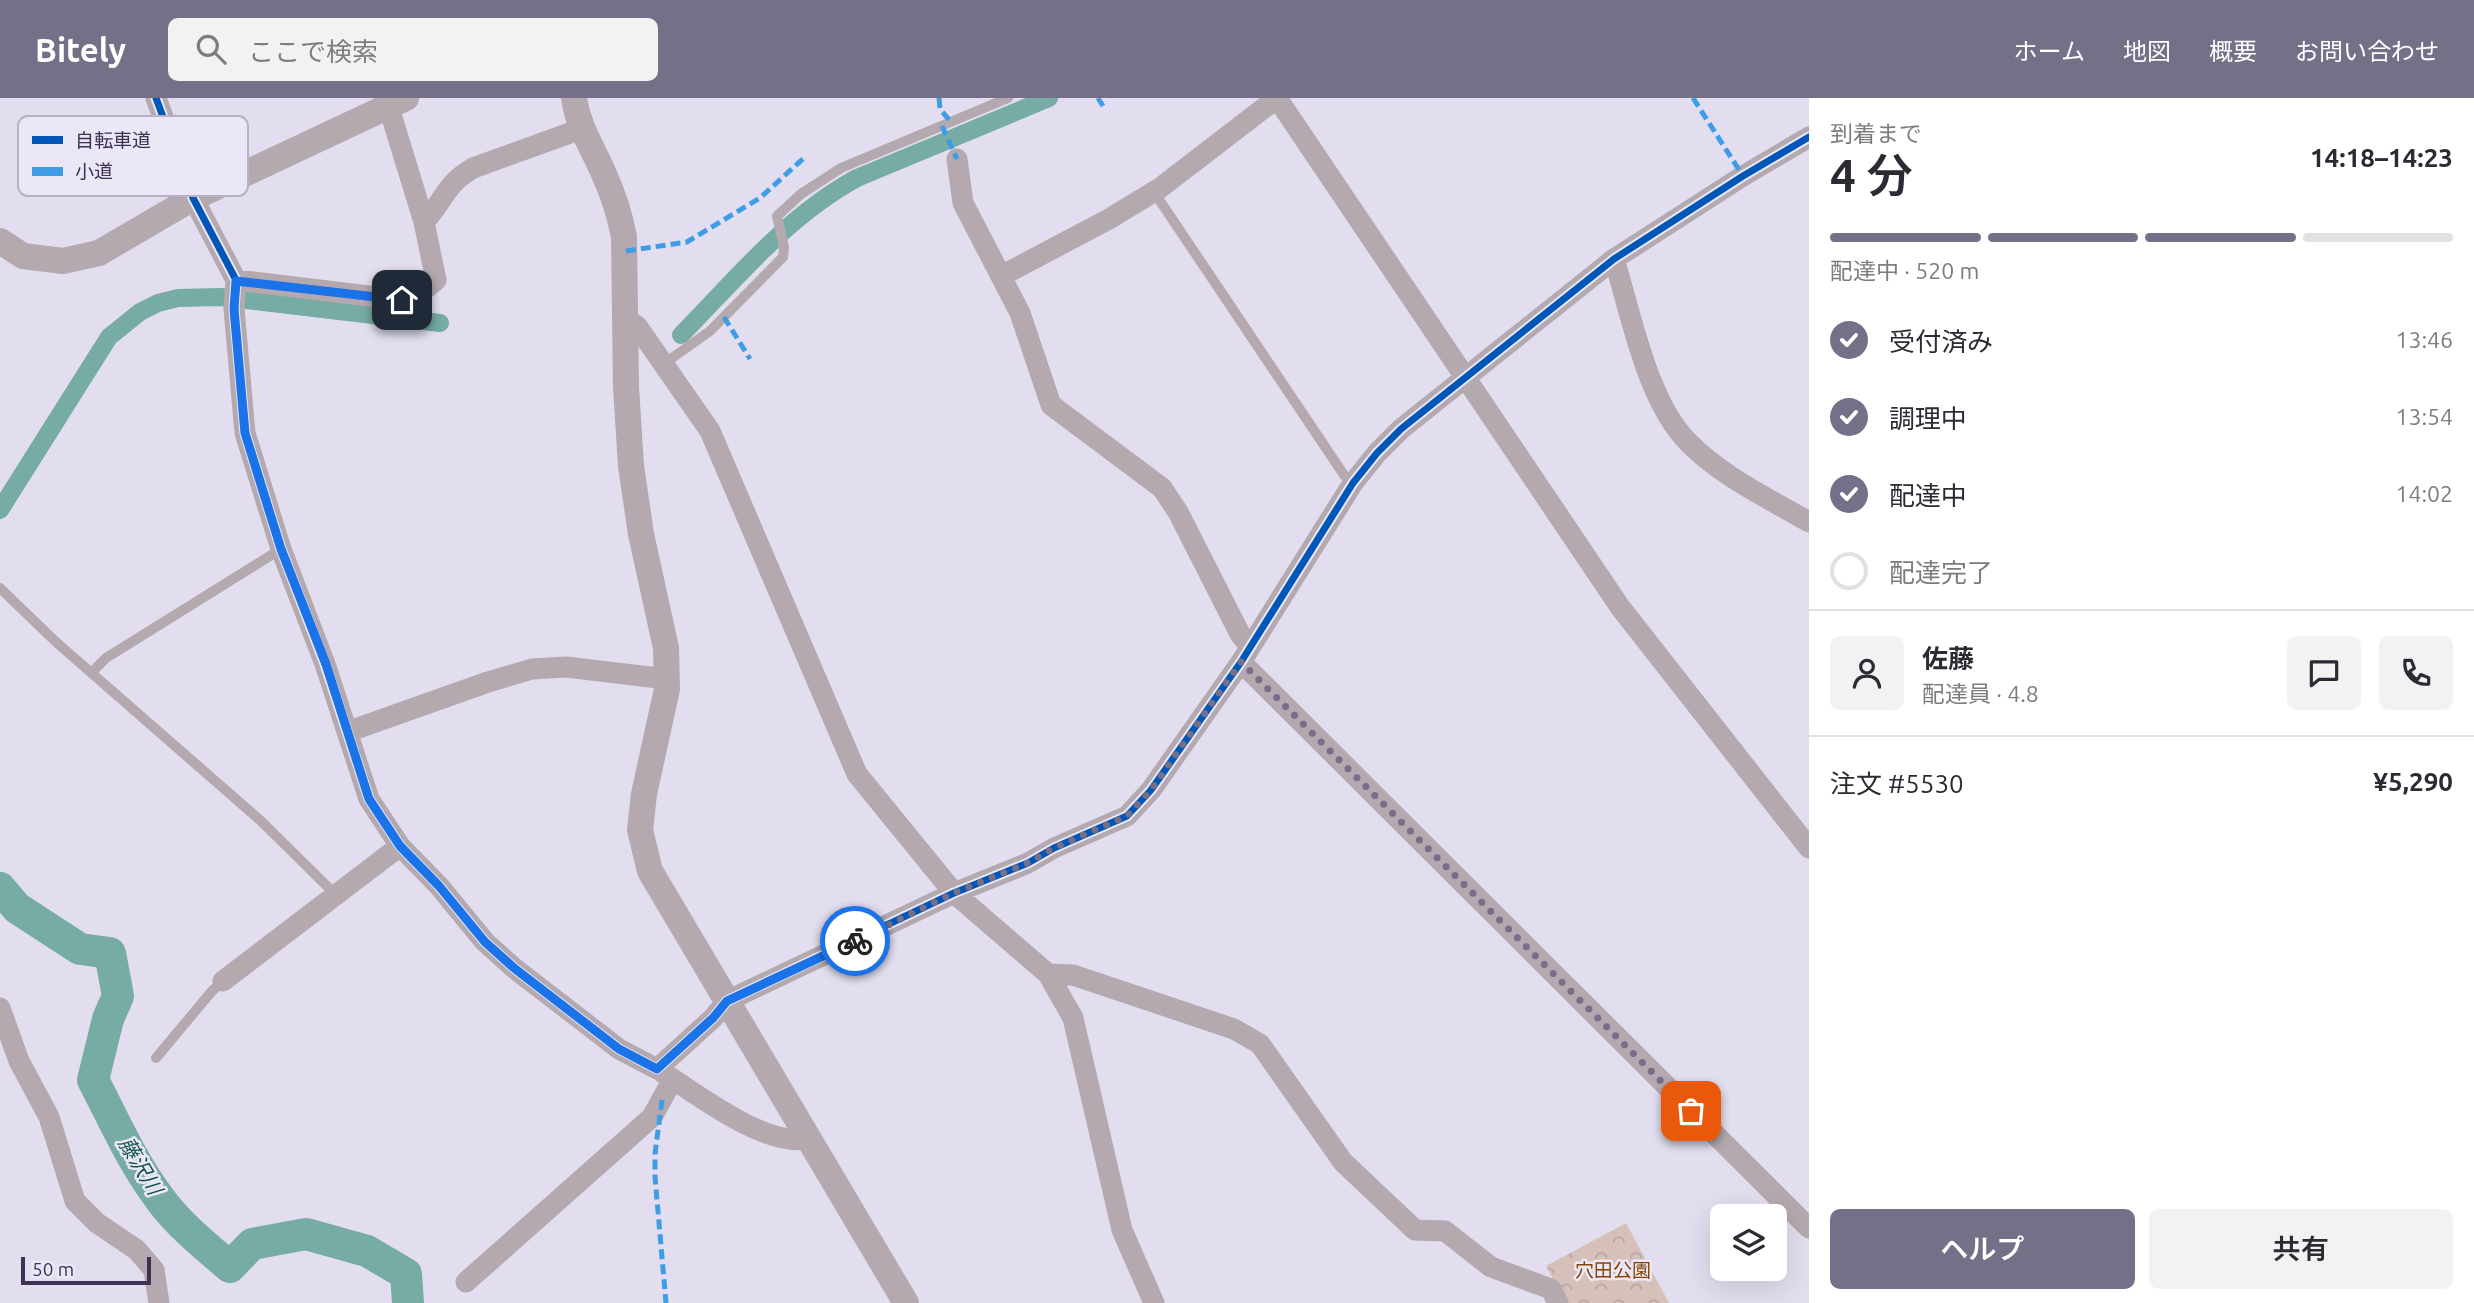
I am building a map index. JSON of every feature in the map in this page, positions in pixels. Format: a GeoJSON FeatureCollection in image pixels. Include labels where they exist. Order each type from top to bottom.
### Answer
{"type":"FeatureCollection","features":[{"type":"Feature","properties":{"kind":"street"},"geometry":{"type":"LineString","coordinates":[[156,98],[163,116]]}},
{"type":"Feature","properties":{"kind":"street"},"geometry":{"type":"LineString","coordinates":[[574,98],[582,129],[604,173],[622,224],[626,258],[626,387],[631,466],[641,534],[666,648],[667,689],[644,794],[640,830],[650,871],[906,1303]]}},
{"type":"Feature","properties":{"kind":"street"},"geometry":{"type":"LineString","coordinates":[[1001,275],[1109,219],[1154,192],[1277,98],[1619,607],[1809,848]]}},
{"type":"Feature","properties":{"kind":"street"},"geometry":{"type":"LineString","coordinates":[[235,293],[402,300],[414,298],[436,280],[393,101],[248,171]]}},
{"type":"Feature","properties":{"kind":"street"},"geometry":{"type":"LineString","coordinates":[[424,222],[451,183],[473,168],[582,129]]}},
{"type":"Feature","properties":{"kind":"street"},"geometry":{"type":"LineString","coordinates":[[466,1282],[652,1117],[665,1074],[727,1001],[954,893],[1028,863],[1054,848],[1127,816],[1151,790],[1245,654],[1353,483],[1401,429],[1614,260],[1743,176],[1809,137]]}},
{"type":"Feature","properties":{"kind":"street"},"geometry":{"type":"LineString","coordinates":[[957,159],[963,202],[1020,313],[1051,405],[1162,488],[1178,512],[1240,634],[1245,654],[1809,1228]]}},
{"type":"Feature","properties":{"kind":"street"},"geometry":{"type":"LineString","coordinates":[[0,241],[23,256],[62,261],[99,253],[197,196]]}},
{"type":"Feature","properties":{"kind":"street"},"geometry":{"type":"LineString","coordinates":[[193,198],[235,293],[245,433],[281,549],[326,664],[369,799],[400,846],[439,886],[485,942],[514,968],[619,1049],[751,1126],[786,1139],[810,1139]]}},
{"type":"Feature","properties":{"kind":"street"},"geometry":{"type":"LineString","coordinates":[[1614,260],[1655,393],[1682,436],[1727,474],[1809,522]]}},
{"type":"Feature","properties":{"kind":"street"},"geometry":{"type":"LineString","coordinates":[[626,320],[637,326],[710,431],[857,774],[954,893],[1048,974],[1073,1018],[1122,1230],[1154,1303]]}},
{"type":"Feature","properties":{"kind":"street"},"geometry":{"type":"LineString","coordinates":[[347,732],[532,669],[566,667],[667,679]]}},
{"type":"Feature","properties":{"kind":"street"},"geometry":{"type":"LineString","coordinates":[[223,981],[400,846]]}},
{"type":"Feature","properties":{"kind":"street"},"geometry":{"type":"LineString","coordinates":[[1048,974],[1073,975],[1234,1029],[1260,1044],[1343,1162],[1415,1230],[1446,1231],[1491,1267],[1551,1289],[1559,1303]]}},
{"type":"Feature","properties":{"kind":"street"},"geometry":{"type":"LineString","coordinates":[[0,1008],[19,1061],[49,1117],[75,1201],[97,1223],[137,1250],[154,1270],[159,1303]]}},
{"type":"Feature","properties":{"kind":"lane"},"geometry":{"type":"LineString","coordinates":[[665,363],[701,338],[783,257],[784,247],[777,220],[782,209],[821,179],[841,168],[1008,98]]}},
{"type":"Feature","properties":{"kind":"lane"},"geometry":{"type":"LineString","coordinates":[[1154,192],[1344,475],[1353,483]]}},
{"type":"Feature","properties":{"kind":"lane"},"geometry":{"type":"LineString","coordinates":[[92,672],[106,658],[281,549]]}},
{"type":"Feature","properties":{"kind":"lane"},"geometry":{"type":"LineString","coordinates":[[0,588],[56,642],[261,821],[336,895]]}},
{"type":"Feature","properties":{"kind":"lane"},"geometry":{"type":"LineString","coordinates":[[156,1058],[223,981]]}},
{"type":"Feature","properties":{"kind":"green space","name":"穴田公園"},"geometry":{"type":"Polygon","coordinates":[[[1626,1223],[1669,1303],[1566,1303],[1546,1266],[1626,1223]]]}},
{"type":"Feature","properties":{"kind":"waterway"},"geometry":{"type":"LineString","coordinates":[[681,335],[763,250],[832,193],[857,178],[1049,98]]}},
{"type":"Feature","properties":{"kind":"waterway"},"geometry":{"type":"LineString","coordinates":[[0,510],[109,337],[140,312],[158,303],[178,298],[220,297],[440,323]]}},
{"type":"Feature","properties":{"kind":"waterway","name":"藤沢川"},"geometry":{"type":"LineString","coordinates":[[0,888],[17,908],[80,949],[110,953],[118,996],[108,1019],[93,1080],[124,1141],[167,1209],[230,1267],[252,1244],[306,1234],[367,1251],[406,1274],[408,1303]]}},
{"type":"Feature","properties":{"kind":"marked path"},"geometry":{"type":"LineString","coordinates":[[939,98],[940,109],[951,122]]}},
{"type":"Feature","properties":{"kind":"marked path"},"geometry":{"type":"LineString","coordinates":[[1098,98],[1103,106]]}},
{"type":"Feature","properties":{"kind":"marked path"},"geometry":{"type":"LineString","coordinates":[[1693,98],[1743,176]]}},
{"type":"Feature","properties":{"kind":"marked path"},"geometry":{"type":"LineString","coordinates":[[942,126],[957,159]]}},
{"type":"Feature","properties":{"kind":"marked path"},"geometry":{"type":"LineString","coordinates":[[626,251],[687,242],[760,198],[806,156]]}},
{"type":"Feature","properties":{"kind":"marked path"},"geometry":{"type":"LineString","coordinates":[[724,317],[750,359]]}},
{"type":"Feature","properties":{"kind":"marked path"},"geometry":{"type":"LineString","coordinates":[[662,1100],[655,1177],[666,1303]]}},
{"type":"Feature","properties":{"kind":"cycle path"},"geometry":{"type":"LineString","coordinates":[[156,98],[163,116]]}},
{"type":"Feature","properties":{"kind":"cycle path"},"geometry":{"type":"LineString","coordinates":[[192,196],[236,280],[234,309],[245,433],[281,549],[325,664],[369,799],[400,846],[439,886],[485,942],[514,968],[619,1049],[657,1069],[713,1018],[727,1001],[954,893],[1028,863],[1054,848],[1127,816],[1151,790],[1241,662],[1353,483],[1401,429],[1614,259],[1809,137]]}},
{"type":"Feature","properties":{"kind":"way so far"},"geometry":{"type":"LineString","coordinates":[[855,941],[954,893],[1028,863],[1054,848],[1127,816],[1151,790],[1241,662],[1691,1111]]}},
{"type":"Feature","properties":{"kind":"route"},"geometry":{"type":"LineString","coordinates":[[402,300],[236,281],[234,309],[245,433],[281,549],[326,664],[369,799],[400,846],[439,886],[485,942],[514,968],[619,1049],[657,1069],[713,1018],[727,1001],[855,941]]}}]}
